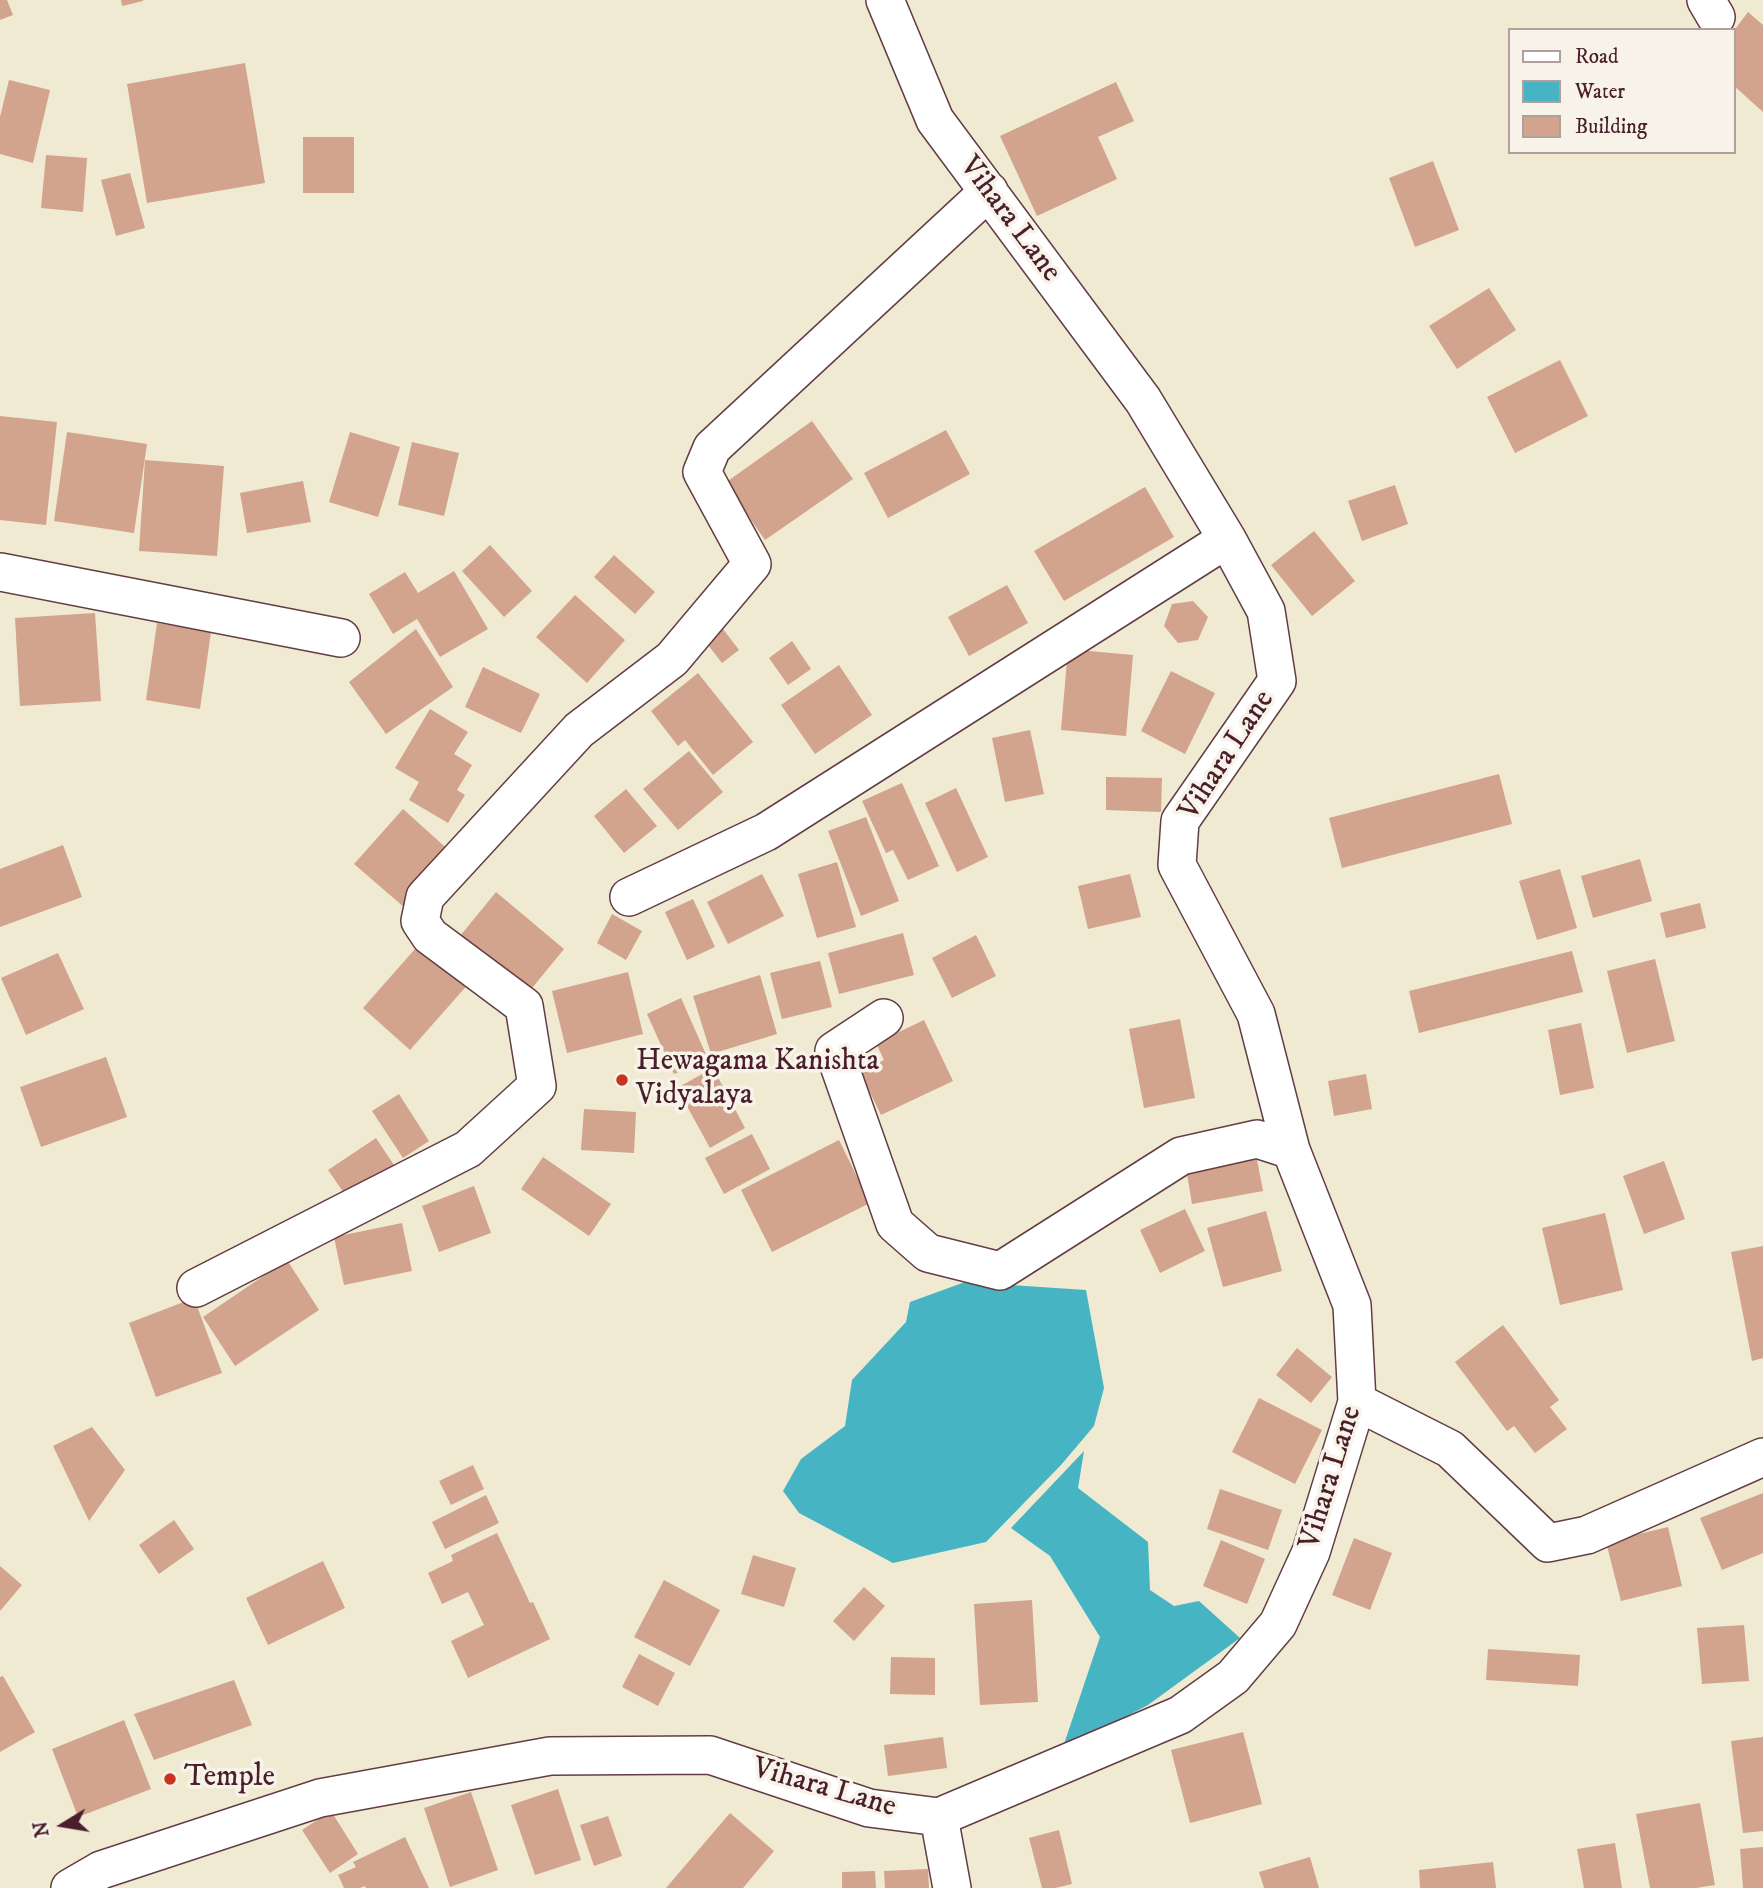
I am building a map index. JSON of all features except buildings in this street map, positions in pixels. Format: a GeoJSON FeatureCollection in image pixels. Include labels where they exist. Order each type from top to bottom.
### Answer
{"type":"FeatureCollection","features":[{"type":"Feature","properties":{"kind":"street","name":"Vihara Lane"},"geometry":{"type":"LineString","coordinates":[[70,1888],[101,1870],[320,1798],[550,1756],[710,1755],[869,1808],[939,1817],[1180,1715],[1233,1677],[1278,1625],[1306,1564],[1357,1402],[1352,1305],[1291,1150],[1256,1014],[1177,865],[1180,821],[1277,681],[1266,611],[1227,539],[1143,400],[935,120],[885,0]]}},
{"type":"Feature","properties":{"kind":"street"},"geometry":{"type":"LineString","coordinates":[[196,1288],[468,1149],[537,1086],[524,1006],[430,936],[420,922],[425,897],[579,730],[673,659],[752,564],[702,472],[712,448],[989,191]]}},
{"type":"Feature","properties":{"kind":"street"},"geometry":{"type":"LineString","coordinates":[[629,897],[766,832],[1227,539]]}},
{"type":"Feature","properties":{"kind":"street"},"geometry":{"type":"LineString","coordinates":[[0,572],[341,638]]}},
{"type":"Feature","properties":{"kind":"street"},"geometry":{"type":"LineString","coordinates":[[884,1018],[834,1051],[895,1224],[928,1253],[1000,1271],[1181,1156],[1257,1139],[1291,1150]]}},
{"type":"Feature","properties":{"kind":"street"},"geometry":{"type":"LineString","coordinates":[[1357,1402],[1450,1449],[1548,1543],[1587,1535],[1763,1457]]}},
{"type":"Feature","properties":{"kind":"street"},"geometry":{"type":"LineString","coordinates":[[939,1817],[952,1888]]}},
{"type":"Feature","properties":{"kind":"water"},"geometry":{"type":"Polygon","coordinates":[[[965,1282],[1086,1290],[1104,1388],[1094,1426],[1061,1465],[986,1542],[893,1563],[799,1513],[783,1491],[801,1459],[845,1426],[852,1380],[906,1322],[910,1302],[965,1282]]]}},
{"type":"Feature","properties":{"kind":"water"},"geometry":{"type":"Polygon","coordinates":[[[1084,1451],[1078,1488],[1148,1542],[1150,1590],[1174,1606],[1199,1601],[1240,1638],[1148,1705],[1062,1750],[1100,1637],[1050,1556],[1011,1528],[1084,1451]]]}},
{"type":"Feature","properties":{"kind":"place","name":"Hewagama Kanishta Vidyalaya"},"geometry":{"type":"Point","coordinates":[622,1080]}},
{"type":"Feature","properties":{"kind":"place","name":"Temple"},"geometry":{"type":"Point","coordinates":[170,1779]}}]}
